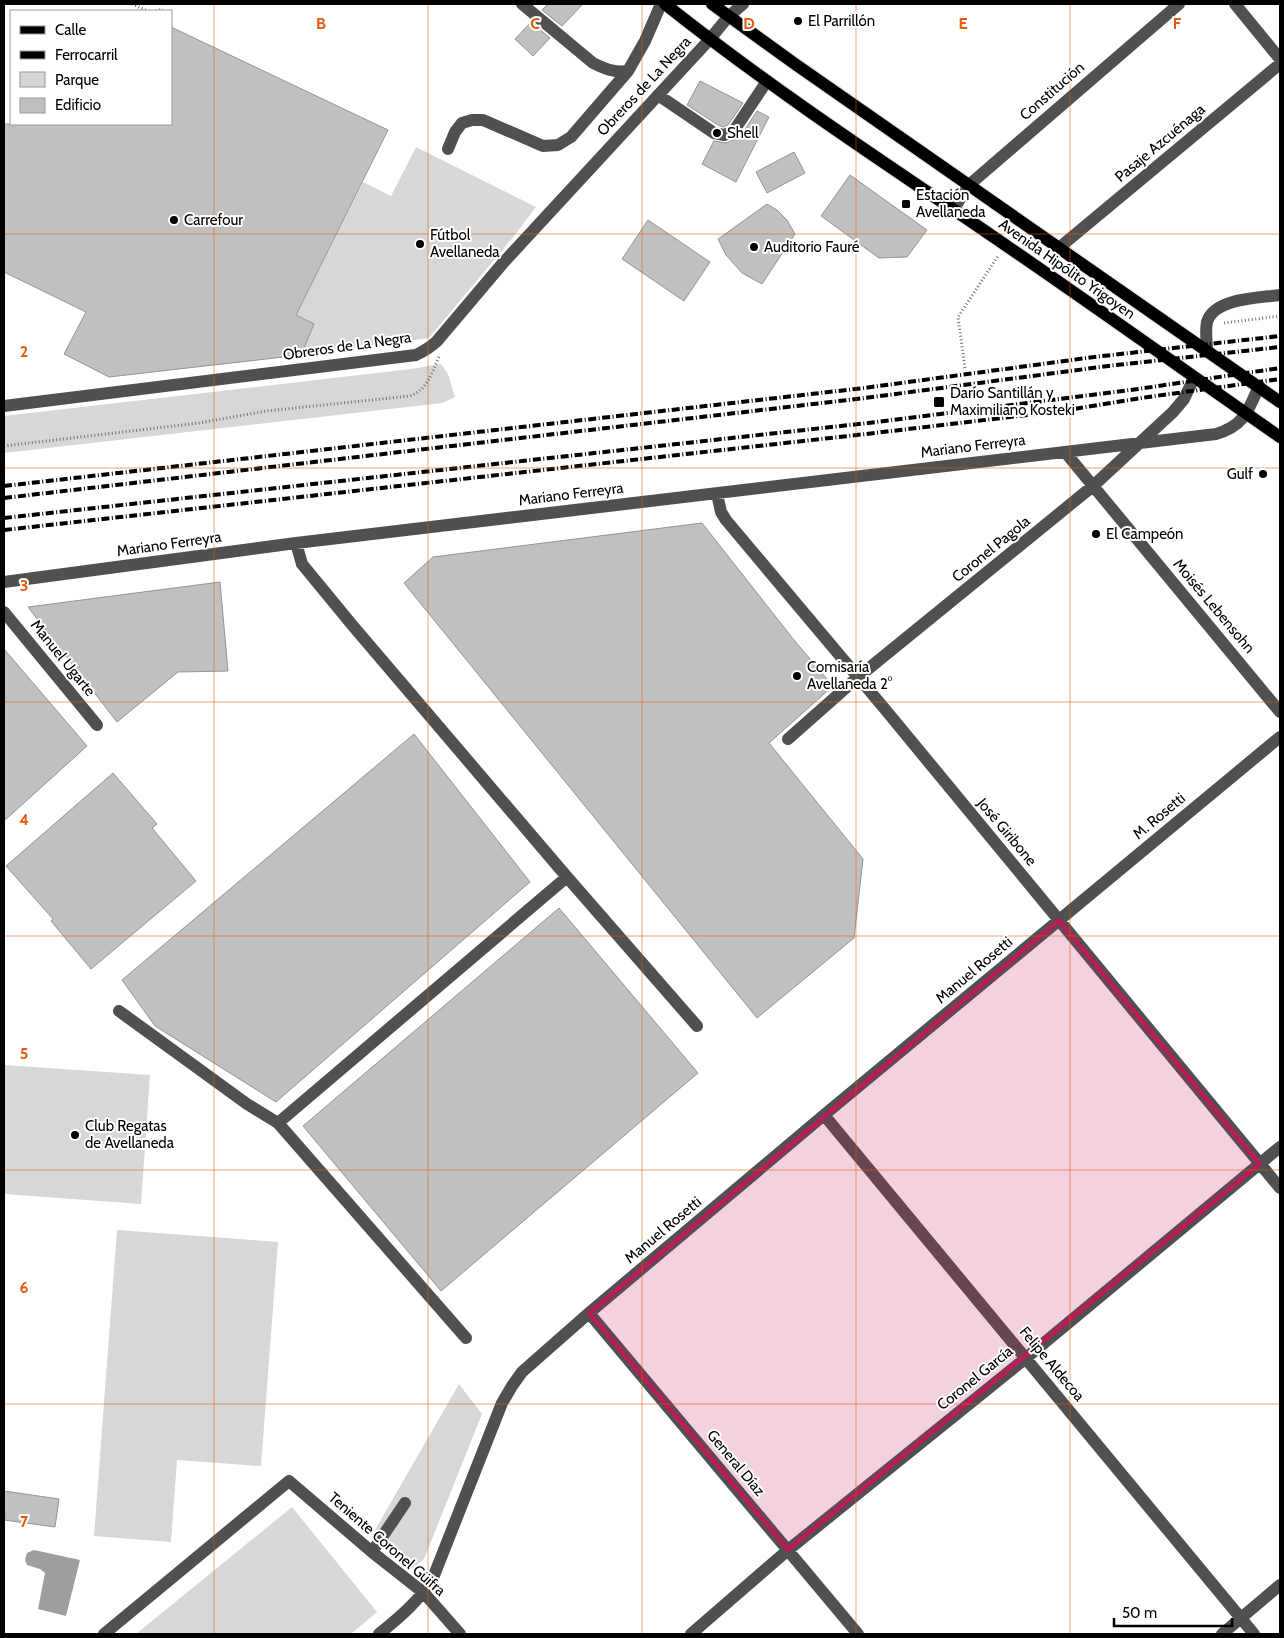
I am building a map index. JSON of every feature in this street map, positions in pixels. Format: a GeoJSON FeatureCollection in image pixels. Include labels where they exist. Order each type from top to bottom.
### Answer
{"type":"FeatureCollection","features":[{"type":"Feature","properties":{"kind":"main road","name":"Avenida Hipólito Yrigoyen"},"geometry":{"type":"LineString","coordinates":[[665,4],[827,124],[1005,245],[1280,437]]}},
{"type":"Feature","properties":{"kind":"main road","name":"Avenida Hipólito Yrigoyen"},"geometry":{"type":"LineString","coordinates":[[712,4],[1280,402]]}},
{"type":"Feature","properties":{"kind":"street"},"geometry":{"type":"LineString","coordinates":[[522,4],[593,63],[611,71],[628,71]]}},
{"type":"Feature","properties":{"kind":"street"},"geometry":{"type":"LineString","coordinates":[[448,149],[462,123],[472,120],[483,120],[543,146],[558,145],[571,137],[628,71],[645,41],[661,4]]}},
{"type":"Feature","properties":{"kind":"street","name":"Obreros de La Negra"},"geometry":{"type":"LineString","coordinates":[[4,406],[416,355],[423,352],[437,341],[503,262],[710,39],[728,17],[743,4]]}},
{"type":"Feature","properties":{"kind":"street","name":"Constitución"},"geometry":{"type":"LineString","coordinates":[[953,210],[969,185],[1179,4]]}},
{"type":"Feature","properties":{"kind":"street"},"geometry":{"type":"LineString","coordinates":[[1235,4],[1280,59]]}},
{"type":"Feature","properties":{"kind":"street","name":"Pasaje Azcuénaga"},"geometry":{"type":"LineString","coordinates":[[1060,247],[1280,64]]}},
{"type":"Feature","properties":{"kind":"street"},"geometry":{"type":"LineString","coordinates":[[658,95],[714,133],[724,135],[733,132],[767,81]]}},
{"type":"Feature","properties":{"kind":"street"},"geometry":{"type":"LineString","coordinates":[[1207,350],[1206,324],[1214,310],[1221,306],[1280,295]]}},
{"type":"Feature","properties":{"kind":"street"},"geometry":{"type":"LineString","coordinates":[[1142,442],[1174,412],[1184,399],[1194,378]]}},
{"type":"Feature","properties":{"kind":"street","name":"Mariano Ferreyra"},"geometry":{"type":"LineString","coordinates":[[4,582],[296,543],[1216,434],[1229,430],[1241,422],[1247,414],[1259,386]]}},
{"type":"Feature","properties":{"kind":"street","name":"Coronel Pagola"},"geometry":{"type":"LineString","coordinates":[[788,739],[857,678],[1093,486],[1142,442]]}},
{"type":"Feature","properties":{"kind":"street","name":"Moisés Lebensohn"},"geometry":{"type":"LineString","coordinates":[[1065,452],[1280,712]]}},
{"type":"Feature","properties":{"kind":"street","name":"José Giribone"},"geometry":{"type":"LineString","coordinates":[[717,494],[721,512],[726,520],[1280,1188]]}},
{"type":"Feature","properties":{"kind":"street"},"geometry":{"type":"LineString","coordinates":[[296,543],[302,564],[697,1026]]}},
{"type":"Feature","properties":{"kind":"street","name":"Manuel Ugarte"},"geometry":{"type":"LineString","coordinates":[[4,612],[97,725]]}},
{"type":"Feature","properties":{"kind":"street","name":"M. Rosetti"},"geometry":{"type":"LineString","coordinates":[[1059,920],[1280,737]]}},
{"type":"Feature","properties":{"kind":"street"},"geometry":{"type":"LineString","coordinates":[[278,1123],[567,876]]}},
{"type":"Feature","properties":{"kind":"street","name":"Manuel Rosetti"},"geometry":{"type":"LineString","coordinates":[[380,1634],[412,1606],[424,1593],[433,1578],[498,1412],[522,1372],[589,1313],[824,1115],[1059,920]]}},
{"type":"Feature","properties":{"kind":"street"},"geometry":{"type":"LineString","coordinates":[[119,1012],[248,1104],[278,1123],[466,1338]]}},
{"type":"Feature","properties":{"kind":"street","name":"Felipe Aldecoa"},"geometry":{"type":"LineString","coordinates":[[824,1115],[1254,1634]]}},
{"type":"Feature","properties":{"kind":"street","name":"Coronel García"},"geometry":{"type":"LineString","coordinates":[[691,1634],[788,1550],[1026,1358],[1280,1147]]}},
{"type":"Feature","properties":{"kind":"street","name":"General Díaz"},"geometry":{"type":"LineString","coordinates":[[589,1313],[858,1634]]}},
{"type":"Feature","properties":{"kind":"street","name":"Teniente Coronel Güifra"},"geometry":{"type":"LineString","coordinates":[[104,1634],[289,1481],[372,1552],[424,1593],[460,1634]]}},
{"type":"Feature","properties":{"kind":"street"},"geometry":{"type":"LineString","coordinates":[[372,1552],[405,1503]]}},
{"type":"Feature","properties":{"kind":"street"},"geometry":{"type":"LineString","coordinates":[[1222,1634],[1280,1586]]}},
{"type":"Feature","properties":{"kind":"path"},"geometry":{"type":"LineString","coordinates":[[132,4],[146,10]]}},
{"type":"Feature","properties":{"kind":"path"},"geometry":{"type":"LineString","coordinates":[[965,368],[958,317],[1005,245]]}},
{"type":"Feature","properties":{"kind":"path"},"geometry":{"type":"LineString","coordinates":[[1206,324],[1280,316]]}},
{"type":"Feature","properties":{"kind":"path"},"geometry":{"type":"LineString","coordinates":[[4,446],[199,424],[266,411],[410,396],[420,392],[425,387],[441,354]]}},
{"type":"Feature","properties":{"kind":"highlighted area"},"geometry":{"type":"Polygon","coordinates":[[[1059,920],[1260,1164],[788,1550],[589,1313],[1059,920]]]}},
{"type":"Feature","properties":{"kind":"green space","name":"Fútbol Avellaneda"},"geometry":{"type":"Polygon","coordinates":[[[416,147],[536,207],[429,338],[301,355],[314,324],[296,315],[363,182],[391,196],[416,147]]]}},
{"type":"Feature","properties":{"kind":"green space"},"geometry":{"type":"Polygon","coordinates":[[[441,364],[448,374],[455,397],[442,403],[4,453],[4,416],[441,364]]]}},
{"type":"Feature","properties":{"kind":"green space","name":"Club Regatas de Avellaneda"},"geometry":{"type":"Polygon","coordinates":[[[4,1065],[150,1075],[141,1204],[4,1194],[4,1065]]]}},
{"type":"Feature","properties":{"kind":"green space"},"geometry":{"type":"Polygon","coordinates":[[[117,1230],[278,1242],[261,1466],[177,1460],[171,1542],[94,1536],[117,1230]]]}},
{"type":"Feature","properties":{"kind":"green space"},"geometry":{"type":"Polygon","coordinates":[[[459,1384],[482,1414],[424,1559],[412,1569],[371,1537],[459,1384]]]}},
{"type":"Feature","properties":{"kind":"green space"},"geometry":{"type":"Polygon","coordinates":[[[292,1507],[377,1612],[351,1634],[136,1634],[292,1507]]]}},
{"type":"Feature","properties":{"kind":"shaded area"},"geometry":{"type":"Polygon","coordinates":[[[34,1550],[80,1560],[66,1616],[38,1609],[45,1573],[40,1569],[27,1565],[25,1560],[27,1553],[34,1550]]]}},
{"type":"Feature","properties":{"kind":"building"},"geometry":{"type":"Polygon","coordinates":[[[548,4],[583,4],[562,26],[542,10],[548,4]]]}},
{"type":"Feature","properties":{"kind":"building"},"geometry":{"type":"Polygon","coordinates":[[[531,22],[550,38],[533,56],[515,39],[531,22]]]}},
{"type":"Feature","properties":{"kind":"building","name":"Carrefour"},"geometry":{"type":"Polygon","coordinates":[[[172,27],[388,130],[296,315],[314,324],[301,355],[109,377],[64,354],[86,312],[4,272],[4,124],[172,125],[172,27]]]}},
{"type":"Feature","properties":{"kind":"building"},"geometry":{"type":"Polygon","coordinates":[[[700,81],[743,103],[728,125],[723,127],[718,125],[687,105],[700,81]]]}},
{"type":"Feature","properties":{"kind":"building"},"geometry":{"type":"Polygon","coordinates":[[[757,111],[769,117],[736,182],[702,164],[714,141],[726,143],[740,137],[757,111]]]}},
{"type":"Feature","properties":{"kind":"building"},"geometry":{"type":"Polygon","coordinates":[[[794,152],[805,173],[767,193],[756,172],[794,152]]]}},
{"type":"Feature","properties":{"kind":"building"},"geometry":{"type":"Polygon","coordinates":[[[850,175],[927,230],[907,257],[879,258],[821,216],[850,175]]]}},
{"type":"Feature","properties":{"kind":"building","name":"Auditorio Fauré"},"geometry":{"type":"Polygon","coordinates":[[[767,204],[777,210],[787,220],[795,234],[762,284],[742,273],[726,255],[718,239],[767,204]]]}},
{"type":"Feature","properties":{"kind":"building"},"geometry":{"type":"Polygon","coordinates":[[[648,220],[710,262],[684,301],[622,259],[648,220]]]}},
{"type":"Feature","properties":{"kind":"building"},"geometry":{"type":"Polygon","coordinates":[[[702,523],[794,640],[833,686],[769,743],[863,859],[854,938],[757,1018],[404,583],[433,557],[702,523]]]}},
{"type":"Feature","properties":{"kind":"building"},"geometry":{"type":"Polygon","coordinates":[[[220,582],[228,671],[178,672],[117,722],[28,607],[220,582]]]}},
{"type":"Feature","properties":{"kind":"building"},"geometry":{"type":"Polygon","coordinates":[[[4,649],[87,746],[4,821],[4,649]]]}},
{"type":"Feature","properties":{"kind":"building"},"geometry":{"type":"Polygon","coordinates":[[[414,734],[530,882],[276,1102],[155,1026],[122,980],[414,734]]]}},
{"type":"Feature","properties":{"kind":"building"},"geometry":{"type":"Polygon","coordinates":[[[113,773],[157,824],[152,828],[196,881],[91,969],[51,921],[53,919],[6,866],[113,773]]]}},
{"type":"Feature","properties":{"kind":"building"},"geometry":{"type":"Polygon","coordinates":[[[559,908],[698,1073],[441,1291],[303,1126],[559,908]]]}},
{"type":"Feature","properties":{"kind":"building"},"geometry":{"type":"Polygon","coordinates":[[[4,1491],[59,1499],[55,1527],[4,1520],[4,1491]]]}},
{"type":"Feature","properties":{"kind":"railway"},"geometry":{"type":"LineString","coordinates":[[4,486],[864,388],[1094,357],[1280,336]]}},
{"type":"Feature","properties":{"kind":"railway"},"geometry":{"type":"LineString","coordinates":[[4,498],[865,398],[1108,366],[1280,347]]}},
{"type":"Feature","properties":{"kind":"railway"},"geometry":{"type":"LineString","coordinates":[[4,518],[868,423],[1138,389],[1280,368]]}},
{"type":"Feature","properties":{"kind":"railway"},"geometry":{"type":"LineString","coordinates":[[4,530],[1061,411],[1280,379]]}},
{"type":"Feature","properties":{"kind":"place","name":"El Parrillón"},"geometry":{"type":"Point","coordinates":[798,21]}},
{"type":"Feature","properties":{"kind":"place","name":"Shell"},"geometry":{"type":"Point","coordinates":[717,133]}},
{"type":"Feature","properties":{"kind":"place","name":"Estación Avellaneda"},"geometry":{"type":"Point","coordinates":[906,204]}},
{"type":"Feature","properties":{"kind":"place","name":"Carrefour"},"geometry":{"type":"Point","coordinates":[174,220]}},
{"type":"Feature","properties":{"kind":"place","name":"Fútbol Avellaneda"},"geometry":{"type":"Point","coordinates":[420,244]}},
{"type":"Feature","properties":{"kind":"place","name":"Auditorio Fauré"},"geometry":{"type":"Point","coordinates":[754,247]}},
{"type":"Feature","properties":{"kind":"place","name":"Darío Santillán y Maximiliano Kosteki"},"geometry":{"type":"Point","coordinates":[939,402]}},
{"type":"Feature","properties":{"kind":"place","name":"Gulf"},"geometry":{"type":"Point","coordinates":[1263,474]}},
{"type":"Feature","properties":{"kind":"place","name":"El Campeón"},"geometry":{"type":"Point","coordinates":[1096,534]}},
{"type":"Feature","properties":{"kind":"place","name":"Comisaría Avellaneda 2°"},"geometry":{"type":"Point","coordinates":[797,676]}},
{"type":"Feature","properties":{"kind":"place","name":"Club Regatas de Avellaneda"},"geometry":{"type":"Point","coordinates":[75,1135]}}]}
